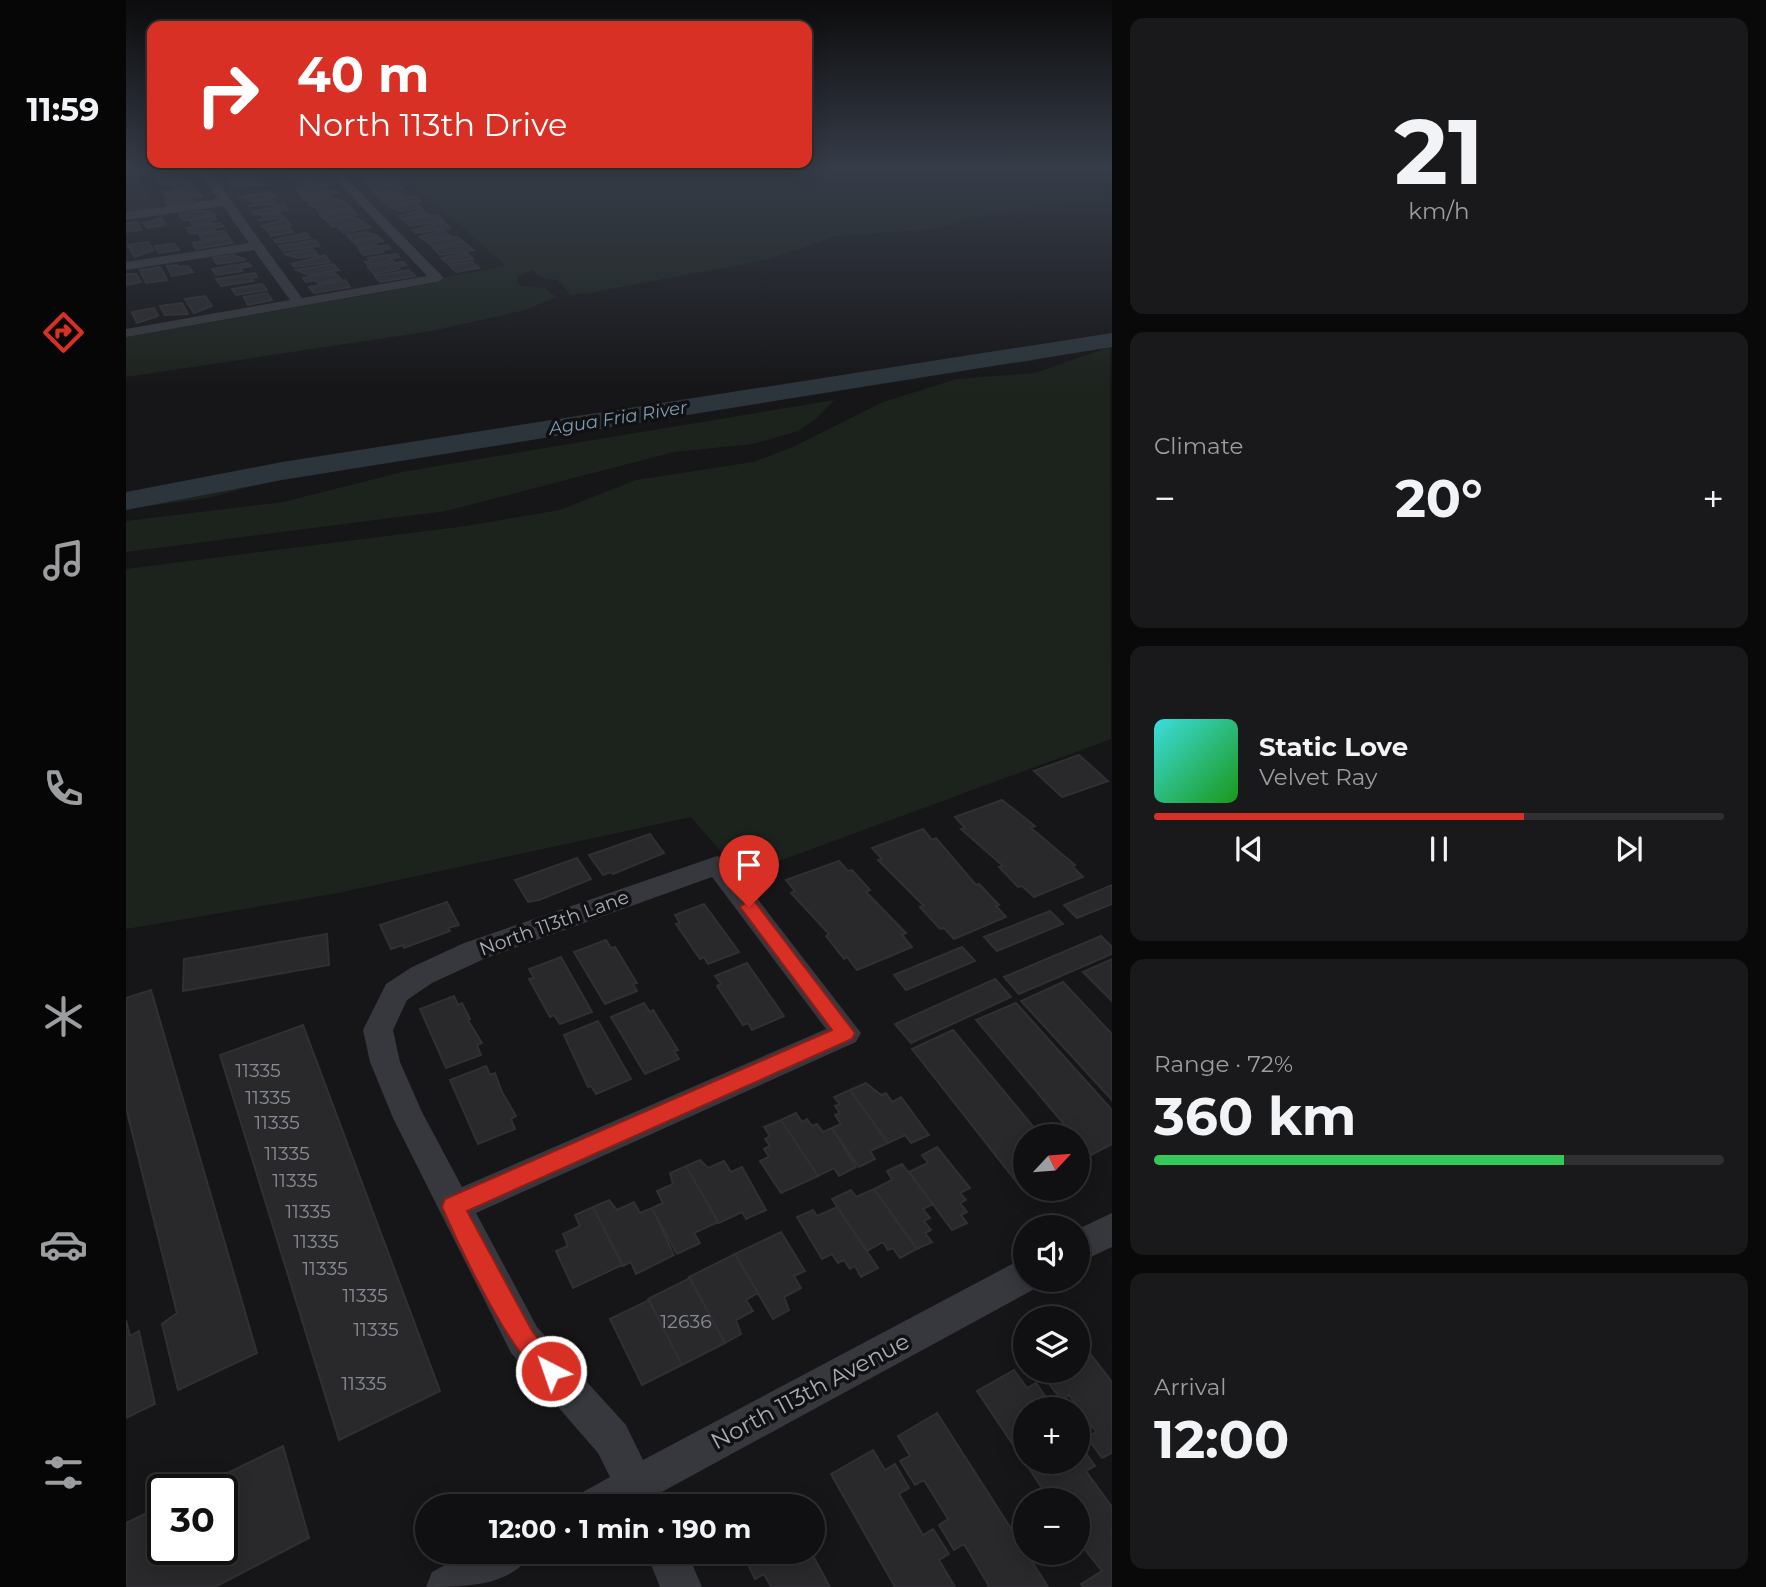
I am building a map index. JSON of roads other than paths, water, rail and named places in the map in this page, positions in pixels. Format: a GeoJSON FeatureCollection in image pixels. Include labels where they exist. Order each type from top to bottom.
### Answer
{"type":"FeatureCollection","features":[{"type":"Feature","properties":{"kind":"street"},"geometry":{"type":"LineString","coordinates":[[254,242],[299,303]]}},
{"type":"Feature","properties":{"kind":"street"},"geometry":{"type":"LineString","coordinates":[[126,333],[437,278],[402,242]]}},
{"type":"Feature","properties":{"kind":"street"},"geometry":{"type":"LineString","coordinates":[[126,266],[257,246]]}},
{"type":"Feature","properties":{"kind":"street","name":"North 113th Lane"},"geometry":{"type":"LineString","coordinates":[[717,864],[846,1033],[453,1207],[384,1062],[378,1030],[396,992],[422,975],[474,951],[717,864]]}},
{"type":"Feature","properties":{"kind":"street"},"geometry":{"type":"LineString","coordinates":[[453,1207],[524,1340],[612,1439],[640,1494]]}},
{"type":"Feature","properties":{"kind":"street"},"geometry":{"type":"LineString","coordinates":[[1090,1240],[1111,1229]]}},
{"type":"Feature","properties":{"kind":"street","name":"North 113th Avenue"},"geometry":{"type":"LineString","coordinates":[[644,1494],[1013,1282]]}},
{"type":"Feature","properties":{"kind":"street"},"geometry":{"type":"LineString","coordinates":[[447,1587],[490,1564]]}},
{"type":"Feature","properties":{"kind":"street"},"geometry":{"type":"LineString","coordinates":[[671,1564],[681,1587]]}},
{"type":"Feature","properties":{"kind":"waterway","name":"Agua Fria River"},"geometry":{"type":"LineString","coordinates":[[126,501],[282,471],[1112,340]]}}]}
